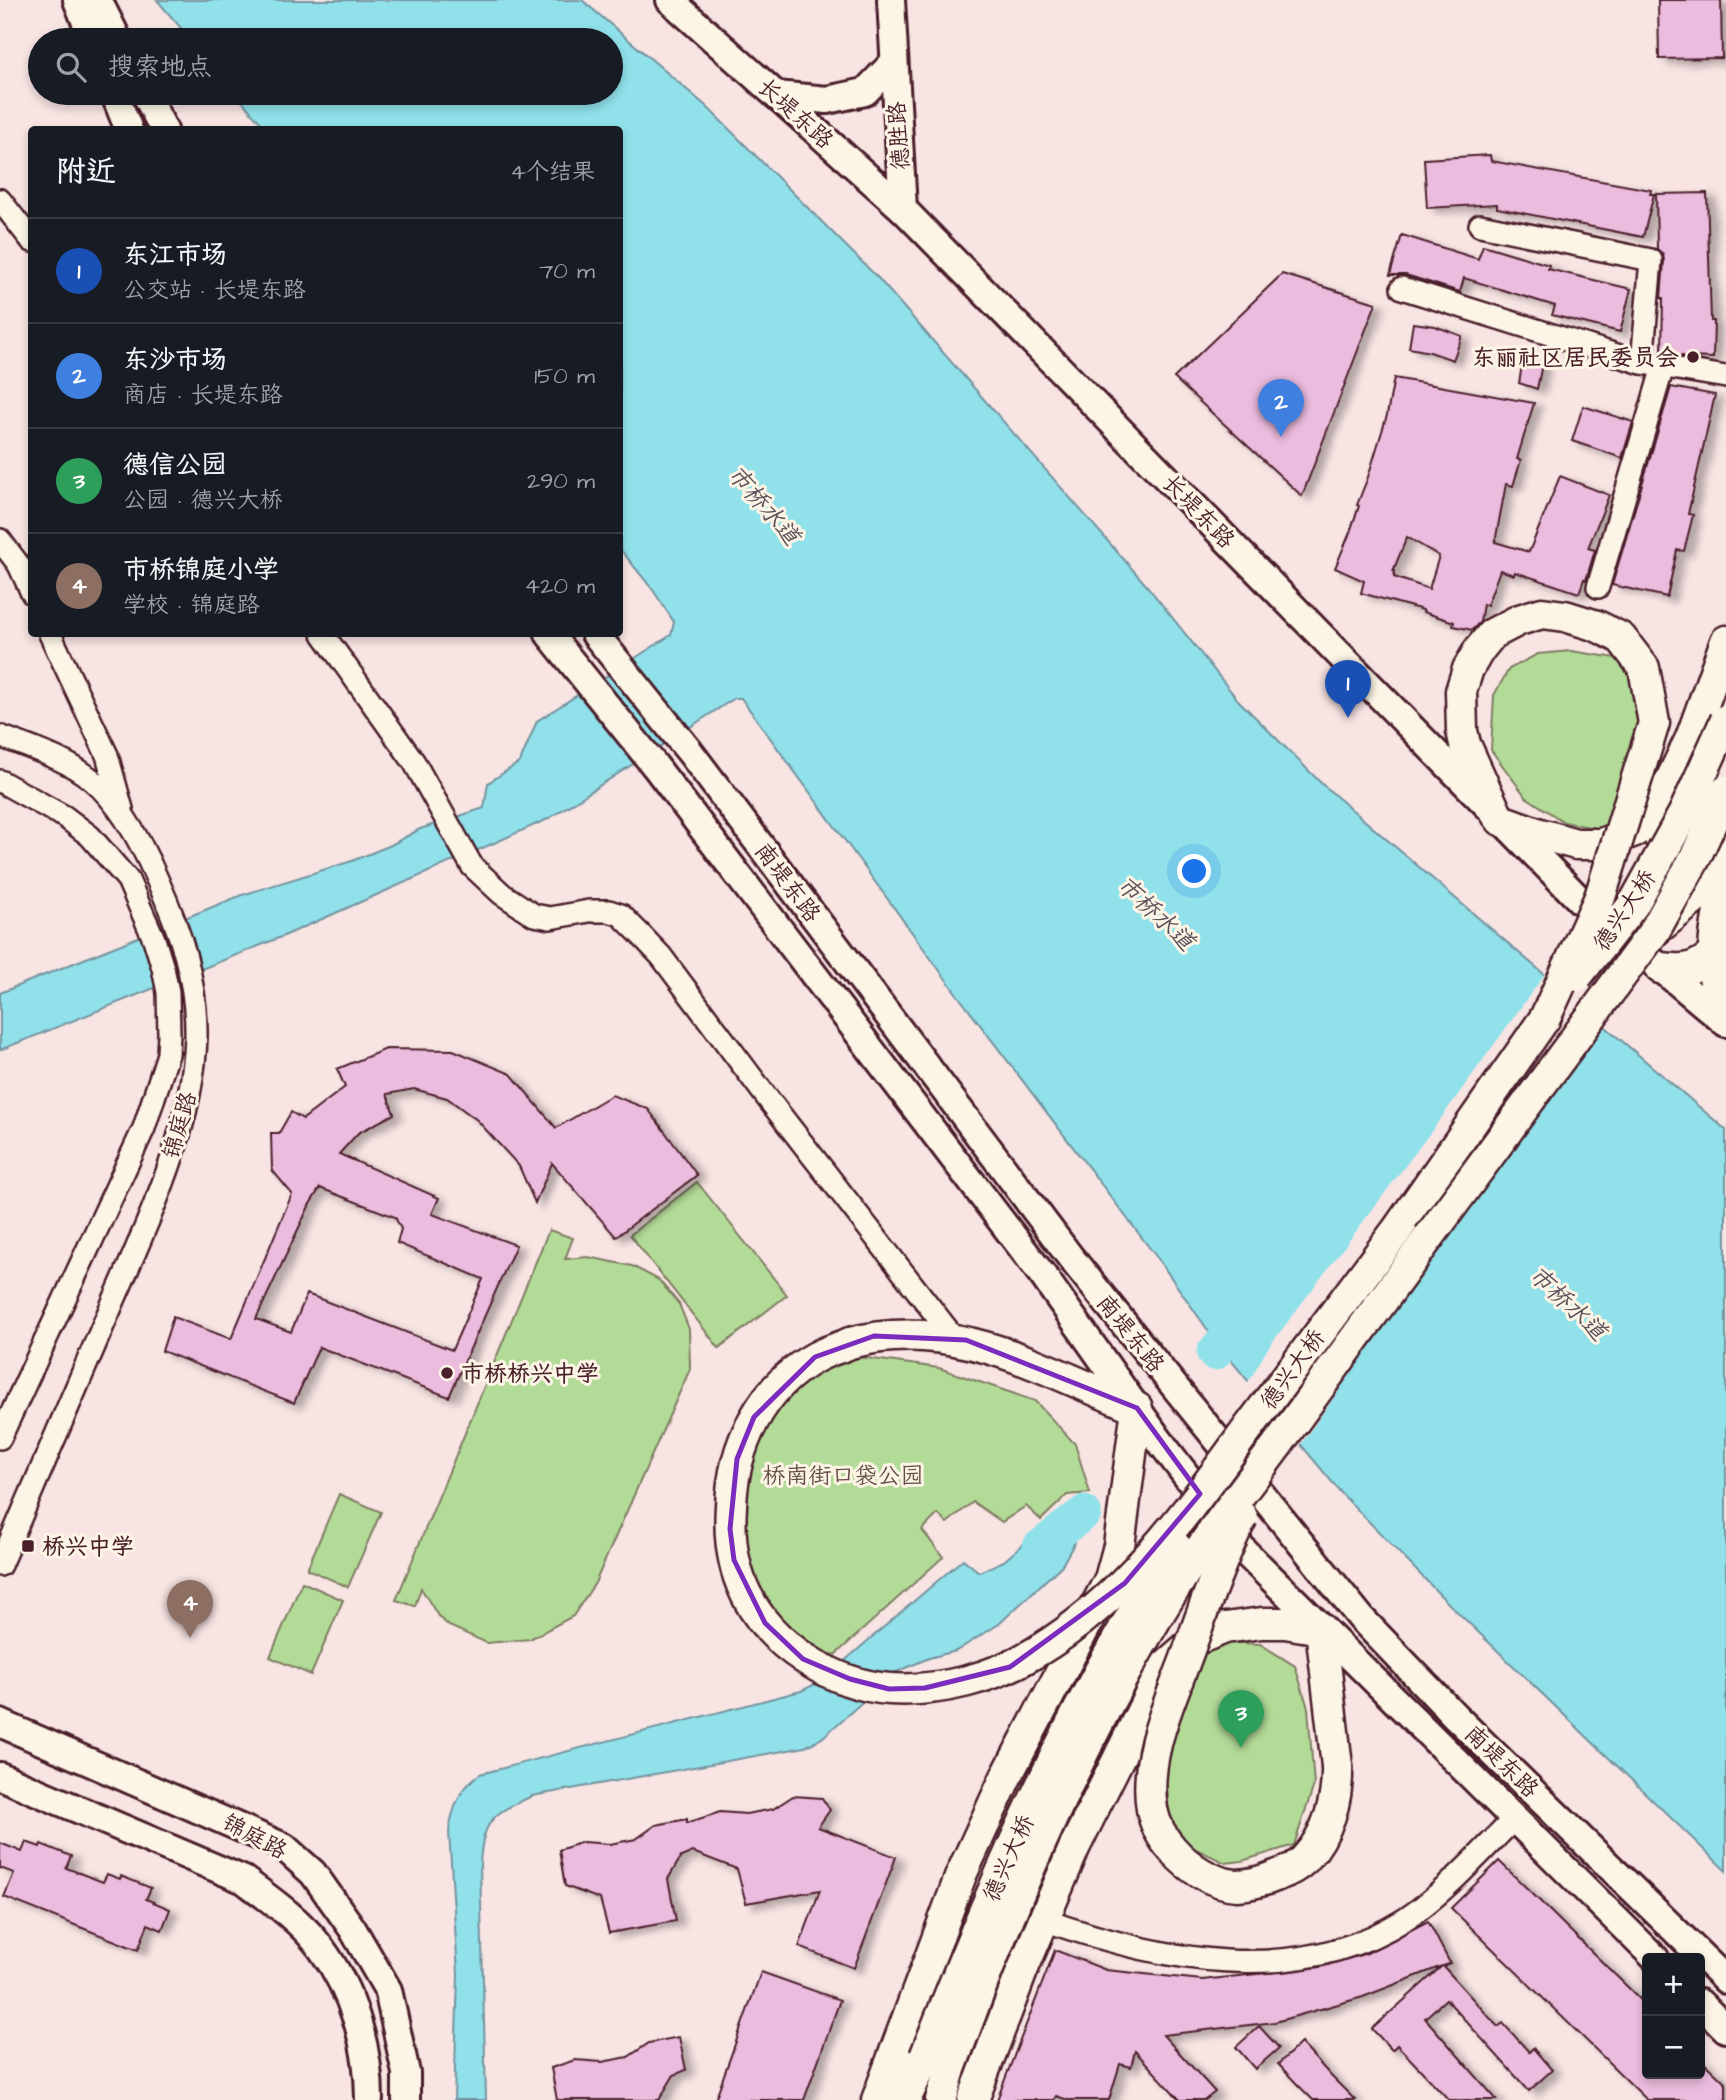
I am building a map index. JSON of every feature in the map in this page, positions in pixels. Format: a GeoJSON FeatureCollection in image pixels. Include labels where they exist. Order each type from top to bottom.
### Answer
{"type":"FeatureCollection","features":[{"type":"Feature","properties":{"kind":"main road"},"geometry":{"type":"LineString","coordinates":[[1545,1018],[1600,897],[1654,723],[1644,668],[1621,638],[1598,626],[1565,616],[1542,613],[1519,620],[1492,634],[1468,669],[1461,691],[1462,730],[1465,744],[1499,818],[1576,844],[1601,844],[1635,831],[1658,807],[1691,738],[1726,641]]}},
{"type":"Feature","properties":{"kind":"main road","name":"德兴大桥"},"geometry":{"type":"LineString","coordinates":[[938,2063],[965,1955],[1011,1849],[1061,1746],[1122,1632],[1249,1427],[1397,1230],[1545,1018],[1633,905],[1684,813],[1726,720]]}},
{"type":"Feature","properties":{"kind":"main road","name":"德兴大桥"},"geometry":{"type":"LineString","coordinates":[[938,2063],[983,1981],[1042,1836],[1143,1641],[1186,1571],[1656,930],[1695,858],[1726,791]]}},
{"type":"Feature","properties":{"kind":"main road"},"geometry":{"type":"LineString","coordinates":[[1658,807],[1656,830],[1668,852],[1686,858],[1703,858],[1726,846]]}},
{"type":"Feature","properties":{"kind":"main road"},"geometry":{"type":"LineString","coordinates":[[1656,930],[1726,875]]}},
{"type":"Feature","properties":{"kind":"main road"},"geometry":{"type":"LineString","coordinates":[[1726,875],[1715,928],[1717,995],[1726,1014]]}},
{"type":"Feature","properties":{"kind":"main road"},"geometry":{"type":"LineString","coordinates":[[1660,968],[1683,971],[1702,963],[1715,953]]}},
{"type":"Feature","properties":{"kind":"main road"},"geometry":{"type":"LineString","coordinates":[[877,2100],[961,1875],[1005,1779],[1110,1579],[1119,1546],[1137,1408],[1013,1356],[954,1338],[900,1334],[874,1336],[815,1357],[767,1399],[754,1417],[737,1459],[731,1485],[730,1529],[734,1560],[746,1594],[765,1623],[788,1646],[820,1668],[889,1689],[949,1685],[1010,1667],[1038,1651],[1090,1612],[1125,1583],[1184,1518],[1249,1427]]}},
{"type":"Feature","properties":{"kind":"main road"},"geometry":{"type":"LineString","coordinates":[[973,2100],[1075,1846],[1164,1667],[1195,1640],[1226,1628],[1262,1623],[1285,1623],[1321,1629],[1337,1766],[1334,1810],[1319,1840],[1304,1860],[1287,1872],[1266,1880],[1237,1885],[1214,1879],[1185,1864],[1159,1834],[1152,1810],[1152,1764],[1163,1721],[1220,1562],[1278,1444]]}},
{"type":"Feature","properties":{"kind":"main road"},"geometry":{"type":"LineString","coordinates":[[905,2100],[938,2063]]}},
{"type":"Feature","properties":{"kind":"main road"},"geometry":{"type":"LineString","coordinates":[[938,2063],[941,2100]]}},
{"type":"Feature","properties":{"kind":"street"},"geometry":{"type":"LineString","coordinates":[[77,0],[88,28]]}},
{"type":"Feature","properties":{"kind":"street"},"geometry":{"type":"LineString","coordinates":[[97,0],[112,28]]}},
{"type":"Feature","properties":{"kind":"street","name":"长堤东路"},"geometry":{"type":"LineString","coordinates":[[670,0],[903,209],[1580,900],[1726,1023]]}},
{"type":"Feature","properties":{"kind":"street","name":"德胜路"},"geometry":{"type":"LineString","coordinates":[[891,0],[903,209]]}},
{"type":"Feature","properties":{"kind":"street","name":"德胜路"},"geometry":{"type":"LineString","coordinates":[[776,95],[827,100],[865,92],[893,64]]}},
{"type":"Feature","properties":{"kind":"street"},"geometry":{"type":"LineString","coordinates":[[119,105],[127,126]]}},
{"type":"Feature","properties":{"kind":"street"},"geometry":{"type":"LineString","coordinates":[[151,105],[162,126]]}},
{"type":"Feature","properties":{"kind":"street"},"geometry":{"type":"LineString","coordinates":[[0,200],[28,236]]}},
{"type":"Feature","properties":{"kind":"street"},"geometry":{"type":"LineString","coordinates":[[1480,225],[1651,260],[1653,365],[1598,587]]}},
{"type":"Feature","properties":{"kind":"street"},"geometry":{"type":"LineString","coordinates":[[1402,288],[1653,365],[1726,377]]}},
{"type":"Feature","properties":{"kind":"street"},"geometry":{"type":"LineString","coordinates":[[0,540],[19,565],[28,584]]}},
{"type":"Feature","properties":{"kind":"street"},"geometry":{"type":"LineString","coordinates":[[51,637],[107,755],[123,814]]}},
{"type":"Feature","properties":{"kind":"street"},"geometry":{"type":"LineString","coordinates":[[325,637],[414,762],[472,866],[502,894],[534,915],[551,918],[589,911],[609,911],[621,915],[640,933],[661,956],[954,1338]]}},
{"type":"Feature","properties":{"kind":"street","name":"南堤东路"},"geometry":{"type":"LineString","coordinates":[[597,637],[690,752],[1071,1258],[1361,1618],[1457,1717],[1726,1980]]}},
{"type":"Feature","properties":{"kind":"street","name":"南堤东路"},"geometry":{"type":"LineString","coordinates":[[556,642],[655,766],[1044,1277],[1137,1408],[1244,1551],[1650,1953]]}},
{"type":"Feature","properties":{"kind":"street","name":"锦庭路"},"geometry":{"type":"LineString","coordinates":[[0,736],[66,764],[91,779],[123,814],[153,869],[189,963],[196,1033],[190,1097],[147,1223],[0,1565]]}},
{"type":"Feature","properties":{"kind":"street","name":"锦庭路"},"geometry":{"type":"LineString","coordinates":[[0,781],[65,817],[90,836],[128,880],[154,939],[168,992],[168,1054],[156,1096],[133,1152],[0,1438]]}},
{"type":"Feature","properties":{"kind":"street","name":"锦庭路"},"geometry":{"type":"LineString","coordinates":[[0,1723],[284,1847],[313,1873],[352,1928],[388,1990],[407,2073],[406,2100]]}},
{"type":"Feature","properties":{"kind":"street","name":"锦庭路"},"geometry":{"type":"LineString","coordinates":[[0,1776],[244,1880],[279,1906],[321,1948],[353,2004],[369,2077],[369,2100]]}},
{"type":"Feature","properties":{"kind":"street"},"geometry":{"type":"LineString","coordinates":[[1044,1920],[1121,1942],[1229,1963],[1280,1962],[1322,1955],[1361,1942],[1403,1920],[1440,1892],[1514,1819]]}},
{"type":"Feature","properties":{"kind":"street"},"geometry":{"type":"LineString","coordinates":[[1705,2008],[1726,2029]]}},
{"type":"Feature","properties":{"kind":"highlighted area"},"geometry":{"type":"Polygon","coordinates":[[[874,1336],[966,1340],[1137,1408],[1200,1494],[1125,1583],[1010,1667],[925,1688],[889,1689],[850,1679],[803,1659],[765,1623],[734,1560],[730,1529],[737,1459],[754,1417],[815,1357],[874,1336]]]}},
{"type":"Feature","properties":{"kind":"green space"},"geometry":{"type":"Polygon","coordinates":[[[1571,651],[1622,659],[1645,702],[1640,738],[1605,830],[1564,822],[1526,797],[1491,750],[1494,695],[1509,669],[1538,654],[1571,651]]]}},
{"type":"Feature","properties":{"kind":"green space"},"geometry":{"type":"Polygon","coordinates":[[[697,1182],[787,1295],[719,1348],[630,1235],[697,1182]]]}},
{"type":"Feature","properties":{"kind":"green space"},"geometry":{"type":"Polygon","coordinates":[[[549,1230],[573,1238],[565,1259],[588,1257],[632,1266],[659,1280],[679,1304],[689,1329],[690,1369],[595,1583],[573,1616],[530,1639],[487,1643],[449,1626],[438,1616],[421,1588],[415,1606],[396,1600],[549,1230]]]}},
{"type":"Feature","properties":{"kind":"green space","name":"桥南街口袋公园"},"geometry":{"type":"Polygon","coordinates":[[[844,1355],[939,1368],[1035,1401],[1075,1444],[1090,1493],[1067,1495],[1041,1520],[1026,1506],[1002,1522],[973,1502],[947,1523],[938,1514],[922,1530],[943,1557],[835,1655],[820,1651],[779,1630],[747,1576],[736,1500],[774,1406],[844,1355]]]}},
{"type":"Feature","properties":{"kind":"green space"},"geometry":{"type":"Polygon","coordinates":[[[339,1494],[381,1512],[348,1587],[307,1569],[339,1494]]]}},
{"type":"Feature","properties":{"kind":"green space"},"geometry":{"type":"Polygon","coordinates":[[[302,1582],[343,1600],[311,1675],[270,1657],[302,1582]]]}},
{"type":"Feature","properties":{"kind":"green space"},"geometry":{"type":"Polygon","coordinates":[[[1225,1642],[1260,1644],[1295,1666],[1308,1708],[1314,1785],[1294,1845],[1242,1861],[1226,1863],[1187,1845],[1169,1816],[1166,1769],[1174,1728],[1202,1652],[1225,1642]]]}},
{"type":"Feature","properties":{"kind":"water"},"geometry":{"type":"Polygon","coordinates":[[[157,0],[582,0],[615,28],[181,28],[157,0]]]}},
{"type":"Feature","properties":{"kind":"water","name":"市桥水道"},"geometry":{"type":"Polygon","coordinates":[[[623,35],[706,106],[878,278],[1147,586],[1238,700],[1322,784],[1726,1130],[1726,1871],[1446,1601],[1342,1494],[1219,1346],[1158,1259],[959,997],[741,698],[735,698],[548,819],[286,935],[0,1050],[0,993],[242,895],[352,861],[391,845],[420,829],[484,808],[488,783],[520,762],[537,721],[671,635],[674,622],[623,553],[623,126],[263,126],[245,105],[623,105],[623,35]]]}},
{"type":"Feature","properties":{"kind":"water"},"geometry":{"type":"Polygon","coordinates":[[[1057,1515],[1079,1518],[1075,1542],[1062,1565],[999,1624],[956,1651],[929,1658],[896,1672],[822,1738],[805,1747],[532,1796],[499,1813],[487,1827],[480,1864],[486,2100],[454,2100],[458,1974],[449,1832],[458,1799],[473,1779],[480,1774],[801,1691],[820,1682],[963,1559],[979,1572],[1004,1561],[1057,1515]]]}},
{"type":"Feature","properties":{"kind":"pier"},"geometry":{"type":"Polygon","coordinates":[[[1547,971],[1602,1018],[1299,1447],[1247,1384],[1268,1348],[1439,1121],[1547,971]]]}},
{"type":"Feature","properties":{"kind":"building"},"geometry":{"type":"Polygon","coordinates":[[[1658,0],[1721,0],[1722,58],[1659,59],[1658,0]]]}},
{"type":"Feature","properties":{"kind":"building"},"geometry":{"type":"Polygon","coordinates":[[[1490,155],[1491,161],[1651,190],[1650,194],[1654,194],[1643,237],[1497,208],[1497,204],[1427,208],[1424,159],[1490,155]]]}},
{"type":"Feature","properties":{"kind":"building"},"geometry":{"type":"Polygon","coordinates":[[[1707,193],[1711,321],[1714,321],[1713,358],[1662,353],[1661,298],[1664,261],[1663,254],[1657,249],[1656,194],[1707,193]]]}},
{"type":"Feature","properties":{"kind":"building"},"geometry":{"type":"Polygon","coordinates":[[[1402,235],[1478,259],[1483,245],[1549,265],[1548,269],[1631,289],[1620,332],[1552,315],[1555,306],[1464,278],[1460,292],[1406,275],[1390,275],[1402,235]]]}},
{"type":"Feature","properties":{"kind":"building"},"geometry":{"type":"Polygon","coordinates":[[[1282,274],[1376,303],[1302,496],[1174,378],[1282,274]]]}},
{"type":"Feature","properties":{"kind":"building"},"geometry":{"type":"Polygon","coordinates":[[[1413,323],[1435,326],[1462,336],[1453,360],[1409,348],[1413,323]]]}},
{"type":"Feature","properties":{"kind":"building"},"geometry":{"type":"Polygon","coordinates":[[[1523,360],[1542,364],[1537,389],[1519,383],[1523,360]]]}},
{"type":"Feature","properties":{"kind":"building"},"geometry":{"type":"Polygon","coordinates":[[[1394,378],[1534,403],[1517,459],[1521,460],[1513,486],[1506,484],[1495,542],[1529,552],[1560,476],[1609,495],[1588,548],[1595,550],[1579,593],[1515,572],[1514,575],[1500,570],[1487,605],[1483,604],[1480,622],[1472,630],[1453,626],[1454,622],[1423,610],[1361,593],[1364,581],[1335,568],[1359,506],[1357,505],[1387,415],[1394,378]],[[1407,537],[1393,571],[1394,577],[1429,589],[1439,556],[1407,537]]]}},
{"type":"Feature","properties":{"kind":"building"},"geometry":{"type":"Polygon","coordinates":[[[1671,387],[1715,395],[1688,514],[1693,515],[1684,551],[1677,550],[1667,597],[1612,585],[1671,387]]]}},
{"type":"Feature","properties":{"kind":"building"},"geometry":{"type":"Polygon","coordinates":[[[1583,406],[1633,422],[1622,458],[1572,441],[1583,406]]]}},
{"type":"Feature","properties":{"kind":"building"},"geometry":{"type":"Polygon","coordinates":[[[386,1049],[453,1050],[511,1074],[556,1128],[612,1095],[648,1109],[697,1175],[616,1237],[552,1163],[535,1203],[519,1166],[477,1120],[447,1098],[414,1089],[387,1094],[394,1114],[358,1133],[339,1154],[439,1198],[432,1214],[516,1245],[449,1397],[319,1347],[294,1403],[162,1351],[173,1317],[231,1339],[292,1194],[272,1170],[271,1133],[279,1133],[291,1112],[303,1119],[345,1087],[337,1069],[386,1049]],[[320,1188],[256,1319],[291,1332],[307,1294],[452,1350],[483,1279],[397,1243],[401,1229],[395,1217],[320,1188]]]}},
{"type":"Feature","properties":{"kind":"building"},"geometry":{"type":"Polygon","coordinates":[[[793,1796],[822,1798],[830,1810],[818,1827],[896,1857],[854,1968],[799,1947],[820,1890],[746,1903],[737,1869],[693,1852],[681,1857],[668,1879],[676,1921],[609,1933],[600,1899],[565,1886],[559,1850],[583,1842],[610,1844],[636,1839],[656,1825],[687,1819],[687,1823],[720,1812],[746,1814],[773,1809],[793,1796]]]}},
{"type":"Feature","properties":{"kind":"building"},"geometry":{"type":"Polygon","coordinates":[[[26,1842],[40,1847],[41,1844],[71,1856],[66,1868],[103,1882],[107,1874],[120,1879],[121,1876],[151,1888],[146,1899],[170,1909],[162,1930],[148,1924],[138,1950],[4,1897],[14,1873],[0,1868],[0,1843],[22,1852],[26,1842]]]}},
{"type":"Feature","properties":{"kind":"building"},"geometry":{"type":"Polygon","coordinates":[[[1499,1861],[1642,2001],[1642,2079],[1705,2079],[1705,2063],[1726,2083],[1726,2100],[1647,2100],[1451,1908],[1499,1861]]]}},
{"type":"Feature","properties":{"kind":"building"},"geometry":{"type":"Polygon","coordinates":[[[1428,1921],[1450,1963],[1443,1966],[1498,2027],[1503,2023],[1529,2052],[1533,2048],[1552,2070],[1529,2091],[1446,1999],[1425,2018],[1497,2100],[1449,2100],[1397,2045],[1392,2050],[1372,2029],[1442,1966],[1363,1997],[1275,2022],[1163,2035],[1215,2092],[1205,2100],[1180,2100],[1135,2051],[1131,2067],[1120,2064],[1109,2100],[1068,2100],[1056,2096],[1054,2100],[997,2100],[1055,1950],[1106,1970],[1202,1980],[1321,1967],[1367,1953],[1428,1921]]]}},
{"type":"Feature","properties":{"kind":"building"},"geometry":{"type":"Polygon","coordinates":[[[761,1972],[840,2000],[804,2100],[715,2100],[761,1972]]]}},
{"type":"Feature","properties":{"kind":"building"},"geometry":{"type":"Polygon","coordinates":[[[1259,2026],[1279,2048],[1255,2069],[1236,2047],[1259,2026]]]}},
{"type":"Feature","properties":{"kind":"building"},"geometry":{"type":"Polygon","coordinates":[[[679,2037],[686,2070],[674,2075],[659,2100],[557,2100],[551,2068],[575,2060],[602,2062],[628,2057],[649,2043],[679,2037]]]}},
{"type":"Feature","properties":{"kind":"building"},"geometry":{"type":"Polygon","coordinates":[[[1301,2043],[1355,2100],[1313,2100],[1278,2064],[1301,2043]]]}},
{"type":"Feature","properties":{"kind":"waterway"},"geometry":{"type":"LineString","coordinates":[[1214,1353],[1250,1310]]}},
{"type":"Feature","properties":{"kind":"waterway"},"geometry":{"type":"LineString","coordinates":[[1040,1547],[1084,1513]]}},
{"type":"Feature","properties":{"kind":"place","name":"东丽社区居民委员会"},"geometry":{"type":"Point","coordinates":[1693,357]}},
{"type":"Feature","properties":{"kind":"place","name":"东沙市场"},"geometry":{"type":"Point","coordinates":[1281,437]}},
{"type":"Feature","properties":{"kind":"place","name":"东江市场"},"geometry":{"type":"Point","coordinates":[1348,718]}},
{"type":"Feature","properties":{"kind":"place","name":"市桥桥兴中学"},"geometry":{"type":"Point","coordinates":[447,1373]}},
{"type":"Feature","properties":{"kind":"place","name":"桥兴中学"},"geometry":{"type":"Point","coordinates":[28,1546]}},
{"type":"Feature","properties":{"kind":"place","name":"市桥锦庭小学"},"geometry":{"type":"Point","coordinates":[190,1638]}},
{"type":"Feature","properties":{"kind":"place","name":"德信公园"},"geometry":{"type":"Point","coordinates":[1241,1748]}}]}
